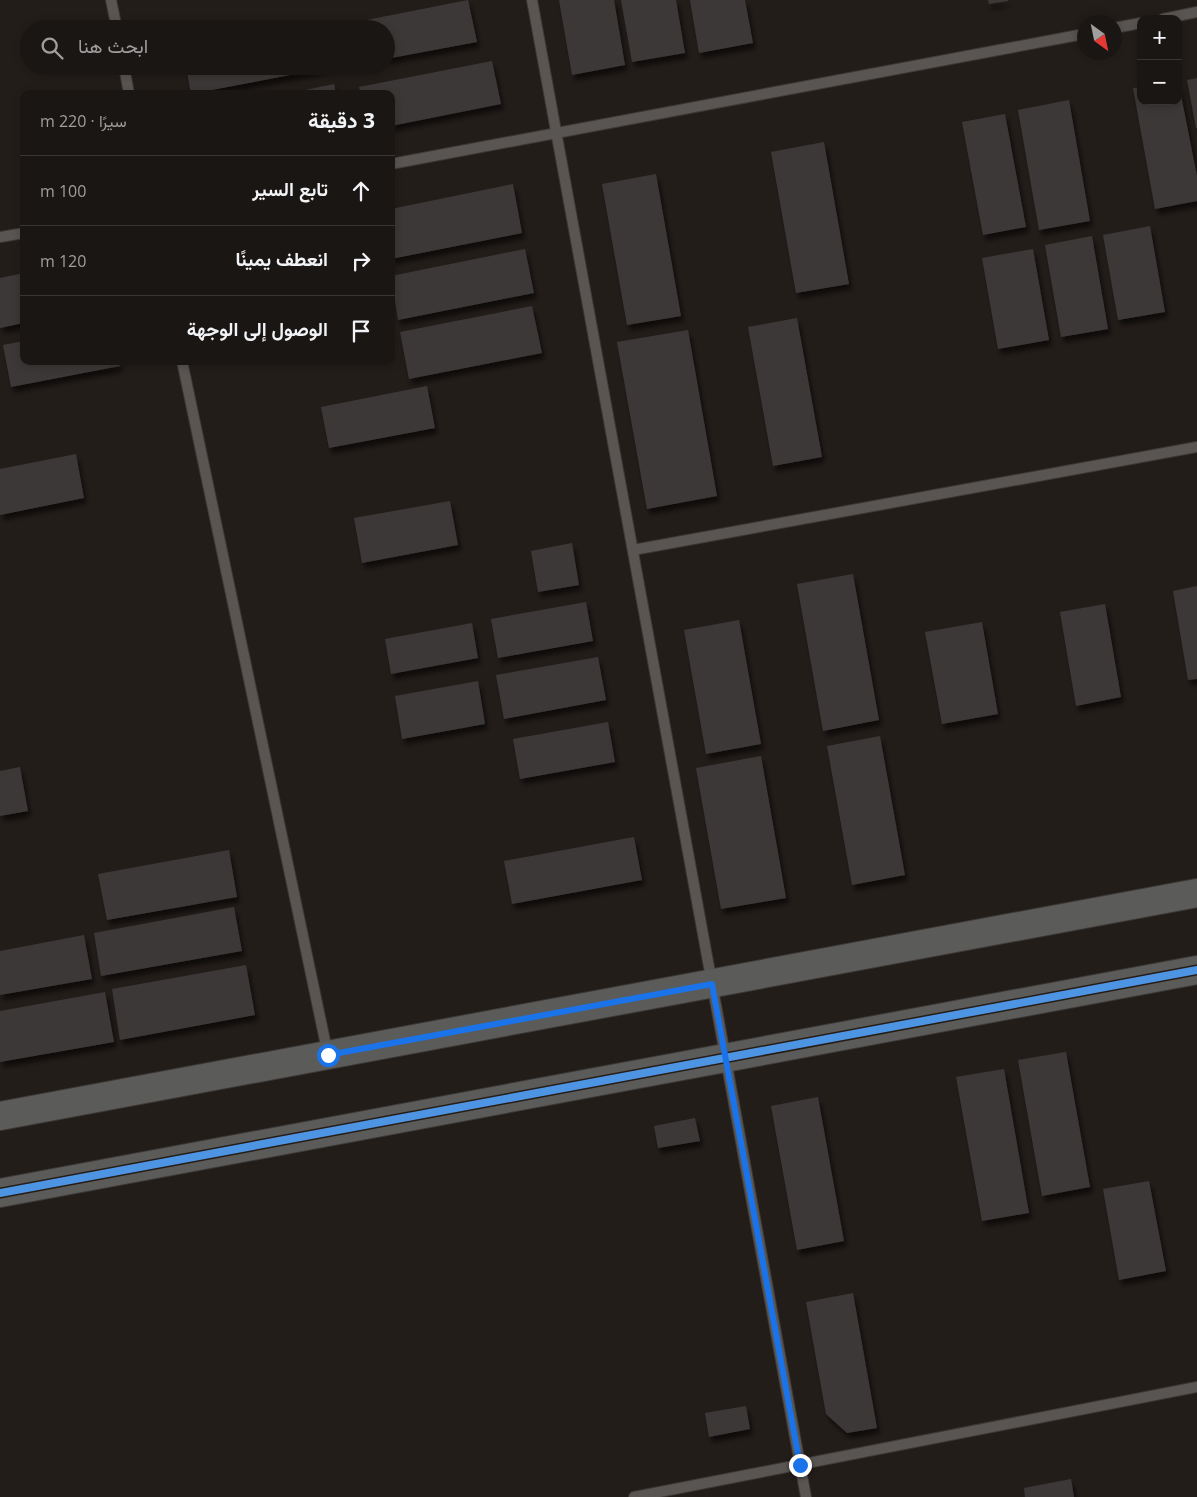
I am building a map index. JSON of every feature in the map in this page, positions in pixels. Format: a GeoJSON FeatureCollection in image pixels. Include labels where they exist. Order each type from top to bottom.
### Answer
{"type":"FeatureCollection","features":[{"type":"Feature","properties":{"kind":"street"},"geometry":{"type":"LineString","coordinates":[[0,1116],[1197,894]]}},
{"type":"Feature","properties":{"kind":"street"},"geometry":{"type":"LineString","coordinates":[[0,1193],[1197,970]]}},
{"type":"Feature","properties":{"kind":"lane"},"geometry":{"type":"LineString","coordinates":[[112,0],[115,20]]}},
{"type":"Feature","properties":{"kind":"lane"},"geometry":{"type":"LineString","coordinates":[[532,0],[806,1497]]}},
{"type":"Feature","properties":{"kind":"lane"},"geometry":{"type":"LineString","coordinates":[[1182,15],[1197,12]]}},
{"type":"Feature","properties":{"kind":"lane"},"geometry":{"type":"LineString","coordinates":[[1122,27],[1137,24]]}},
{"type":"Feature","properties":{"kind":"lane"},"geometry":{"type":"LineString","coordinates":[[395,163],[1077,35]]}},
{"type":"Feature","properties":{"kind":"lane"},"geometry":{"type":"LineString","coordinates":[[126,75],[128,90]]}},
{"type":"Feature","properties":{"kind":"lane"},"geometry":{"type":"LineString","coordinates":[[0,237],[20,234]]}},
{"type":"Feature","properties":{"kind":"lane"},"geometry":{"type":"LineString","coordinates":[[183,365],[328,1055]]}},
{"type":"Feature","properties":{"kind":"lane"},"geometry":{"type":"LineString","coordinates":[[632,550],[1197,447]]}},
{"type":"Feature","properties":{"kind":"lane"},"geometry":{"type":"LineString","coordinates":[[634,1497],[1197,1387]]}},
{"type":"Feature","properties":{"kind":"building"},"geometry":{"type":"Polygon","coordinates":[[[468,0],[477,42],[395,57],[395,20],[366,20],[468,0]]]}},
{"type":"Feature","properties":{"kind":"building"},"geometry":{"type":"Polygon","coordinates":[[[559,0],[614,0],[625,65],[572,75],[559,0]]]}},
{"type":"Feature","properties":{"kind":"building"},"geometry":{"type":"Polygon","coordinates":[[[621,0],[676,0],[685,53],[632,62],[621,0]]]}},
{"type":"Feature","properties":{"kind":"building"},"geometry":{"type":"Polygon","coordinates":[[[690,0],[745,0],[753,43],[699,53],[690,0]]]}},
{"type":"Feature","properties":{"kind":"building"},"geometry":{"type":"Polygon","coordinates":[[[988,0],[1008,0],[1008,1],[989,4],[988,0]]]}},
{"type":"Feature","properties":{"kind":"building"},"geometry":{"type":"Polygon","coordinates":[[[492,61],[501,104],[395,125],[395,90],[360,90],[359,87],[492,61]]]}},
{"type":"Feature","properties":{"kind":"building"},"geometry":{"type":"Polygon","coordinates":[[[188,75],[290,75],[212,90],[190,90],[188,75]]]}},
{"type":"Feature","properties":{"kind":"building"},"geometry":{"type":"Polygon","coordinates":[[[1197,78],[1197,128],[1196,128],[1187,80],[1197,78]]]}},
{"type":"Feature","properties":{"kind":"building"},"geometry":{"type":"Polygon","coordinates":[[[334,84],[335,90],[305,90],[334,84]]]}},
{"type":"Feature","properties":{"kind":"building"},"geometry":{"type":"Polygon","coordinates":[[[1133,88],[1137,88],[1137,105],[1182,105],[1182,100],[1197,176],[1197,201],[1155,209],[1133,88]]]}},
{"type":"Feature","properties":{"kind":"building"},"geometry":{"type":"Polygon","coordinates":[[[1069,100],[1090,221],[1039,230],[1018,110],[1069,100]]]}},
{"type":"Feature","properties":{"kind":"building"},"geometry":{"type":"Polygon","coordinates":[[[1005,114],[1026,227],[983,235],[962,122],[1005,114]]]}},
{"type":"Feature","properties":{"kind":"building"},"geometry":{"type":"Polygon","coordinates":[[[824,142],[849,284],[796,293],[771,152],[824,142]]]}},
{"type":"Feature","properties":{"kind":"building"},"geometry":{"type":"Polygon","coordinates":[[[656,174],[681,316],[627,325],[602,184],[656,174]]]}},
{"type":"Feature","properties":{"kind":"building"},"geometry":{"type":"Polygon","coordinates":[[[513,184],[522,233],[395,258],[395,208],[513,184]]]}},
{"type":"Feature","properties":{"kind":"building"},"geometry":{"type":"Polygon","coordinates":[[[1150,226],[1165,312],[1118,320],[1103,235],[1150,226]]]}},
{"type":"Feature","properties":{"kind":"building"},"geometry":{"type":"Polygon","coordinates":[[[1092,236],[1108,329],[1061,337],[1045,245],[1092,236]]]}},
{"type":"Feature","properties":{"kind":"building"},"geometry":{"type":"Polygon","coordinates":[[[525,249],[534,293],[398,320],[395,301],[395,275],[525,249]]]}},
{"type":"Feature","properties":{"kind":"building"},"geometry":{"type":"Polygon","coordinates":[[[1033,249],[1049,340],[998,349],[982,258],[1033,249]]]}},
{"type":"Feature","properties":{"kind":"building"},"geometry":{"type":"Polygon","coordinates":[[[20,274],[20,324],[0,328],[0,278],[20,274]]]}},
{"type":"Feature","properties":{"kind":"building"},"geometry":{"type":"Polygon","coordinates":[[[532,306],[542,353],[409,379],[400,332],[532,306]]]}},
{"type":"Feature","properties":{"kind":"building"},"geometry":{"type":"Polygon","coordinates":[[[797,318],[822,457],[773,466],[748,327],[797,318]]]}},
{"type":"Feature","properties":{"kind":"building"},"geometry":{"type":"Polygon","coordinates":[[[688,330],[717,496],[647,509],[617,342],[688,330]]]}},
{"type":"Feature","properties":{"kind":"building"},"geometry":{"type":"Polygon","coordinates":[[[20,342],[20,365],[120,366],[11,387],[3,345],[20,342]]]}},
{"type":"Feature","properties":{"kind":"building"},"geometry":{"type":"Polygon","coordinates":[[[427,386],[435,428],[329,448],[321,407],[427,386]]]}},
{"type":"Feature","properties":{"kind":"building"},"geometry":{"type":"Polygon","coordinates":[[[76,454],[84,498],[0,515],[0,469],[76,454]]]}},
{"type":"Feature","properties":{"kind":"building"},"geometry":{"type":"Polygon","coordinates":[[[450,501],[458,545],[362,563],[354,518],[450,501]]]}},
{"type":"Feature","properties":{"kind":"building"},"geometry":{"type":"Polygon","coordinates":[[[572,543],[579,585],[538,592],[531,551],[572,543]]]}},
{"type":"Feature","properties":{"kind":"building"},"geometry":{"type":"Polygon","coordinates":[[[853,574],[879,720],[823,731],[797,584],[853,574]]]}},
{"type":"Feature","properties":{"kind":"building"},"geometry":{"type":"Polygon","coordinates":[[[1197,586],[1197,679],[1188,680],[1173,591],[1197,586]]]}},
{"type":"Feature","properties":{"kind":"building"},"geometry":{"type":"Polygon","coordinates":[[[586,602],[593,641],[498,658],[491,619],[586,602]]]}},
{"type":"Feature","properties":{"kind":"building"},"geometry":{"type":"Polygon","coordinates":[[[1105,604],[1121,697],[1076,706],[1060,612],[1105,604]]]}},
{"type":"Feature","properties":{"kind":"building"},"geometry":{"type":"Polygon","coordinates":[[[739,620],[761,744],[706,754],[684,630],[739,620]]]}},
{"type":"Feature","properties":{"kind":"building"},"geometry":{"type":"Polygon","coordinates":[[[982,622],[998,714],[942,724],[925,632],[982,622]]]}},
{"type":"Feature","properties":{"kind":"building"},"geometry":{"type":"Polygon","coordinates":[[[472,623],[478,658],[391,674],[385,639],[472,623]]]}},
{"type":"Feature","properties":{"kind":"building"},"geometry":{"type":"Polygon","coordinates":[[[598,657],[606,700],[504,719],[496,675],[598,657]]]}},
{"type":"Feature","properties":{"kind":"building"},"geometry":{"type":"Polygon","coordinates":[[[478,681],[485,724],[402,739],[395,696],[478,681]]]}},
{"type":"Feature","properties":{"kind":"building"},"geometry":{"type":"Polygon","coordinates":[[[608,722],[615,762],[520,779],[513,739],[608,722]]]}},
{"type":"Feature","properties":{"kind":"building"},"geometry":{"type":"Polygon","coordinates":[[[880,736],[905,875],[852,885],[827,746],[880,736]]]}},
{"type":"Feature","properties":{"kind":"building"},"geometry":{"type":"Polygon","coordinates":[[[761,756],[786,898],[721,909],[696,768],[761,756]]]}},
{"type":"Feature","properties":{"kind":"building"},"geometry":{"type":"Polygon","coordinates":[[[20,767],[28,811],[0,816],[0,771],[20,767]]]}},
{"type":"Feature","properties":{"kind":"building"},"geometry":{"type":"Polygon","coordinates":[[[634,837],[642,880],[512,904],[504,861],[634,837]]]}},
{"type":"Feature","properties":{"kind":"building"},"geometry":{"type":"Polygon","coordinates":[[[229,850],[237,897],[107,920],[98,874],[229,850]]]}},
{"type":"Feature","properties":{"kind":"building"},"geometry":{"type":"Polygon","coordinates":[[[234,907],[242,951],[101,976],[94,933],[234,907]]]}},
{"type":"Feature","properties":{"kind":"building"},"geometry":{"type":"Polygon","coordinates":[[[84,935],[92,979],[0,995],[0,951],[84,935]]]}},
{"type":"Feature","properties":{"kind":"building"},"geometry":{"type":"Polygon","coordinates":[[[246,965],[255,1015],[120,1040],[112,989],[246,965]]]}},
{"type":"Feature","properties":{"kind":"building"},"geometry":{"type":"Polygon","coordinates":[[[105,992],[114,1042],[0,1062],[0,1011],[105,992]]]}},
{"type":"Feature","properties":{"kind":"building"},"geometry":{"type":"Polygon","coordinates":[[[1066,1052],[1090,1187],[1042,1196],[1018,1060],[1066,1052]]]}},
{"type":"Feature","properties":{"kind":"building"},"geometry":{"type":"Polygon","coordinates":[[[1004,1069],[1029,1213],[982,1221],[956,1077],[1004,1069]]]}},
{"type":"Feature","properties":{"kind":"building"},"geometry":{"type":"Polygon","coordinates":[[[818,1097],[844,1241],[797,1250],[771,1106],[818,1097]]]}},
{"type":"Feature","properties":{"kind":"building"},"geometry":{"type":"Polygon","coordinates":[[[695,1118],[700,1141],[658,1148],[654,1126],[695,1118]]]}},
{"type":"Feature","properties":{"kind":"building"},"geometry":{"type":"Polygon","coordinates":[[[1149,1181],[1166,1271],[1119,1280],[1103,1189],[1149,1181]]]}},
{"type":"Feature","properties":{"kind":"building"},"geometry":{"type":"Polygon","coordinates":[[[853,1293],[877,1428],[847,1433],[826,1414],[806,1302],[853,1293]]]}},
{"type":"Feature","properties":{"kind":"building"},"geometry":{"type":"Polygon","coordinates":[[[746,1406],[750,1429],[709,1437],[705,1413],[746,1406]]]}},
{"type":"Feature","properties":{"kind":"building"},"geometry":{"type":"Polygon","coordinates":[[[1071,1479],[1074,1497],[1025,1497],[1024,1488],[1071,1479]]]}},
{"type":"Feature","properties":{"kind":"cycle path"},"geometry":{"type":"LineString","coordinates":[[0,1193],[1197,970]]}},
{"type":"Feature","properties":{"kind":"route"},"geometry":{"type":"LineString","coordinates":[[328,1055],[712,984],[800,1465]]}}]}
